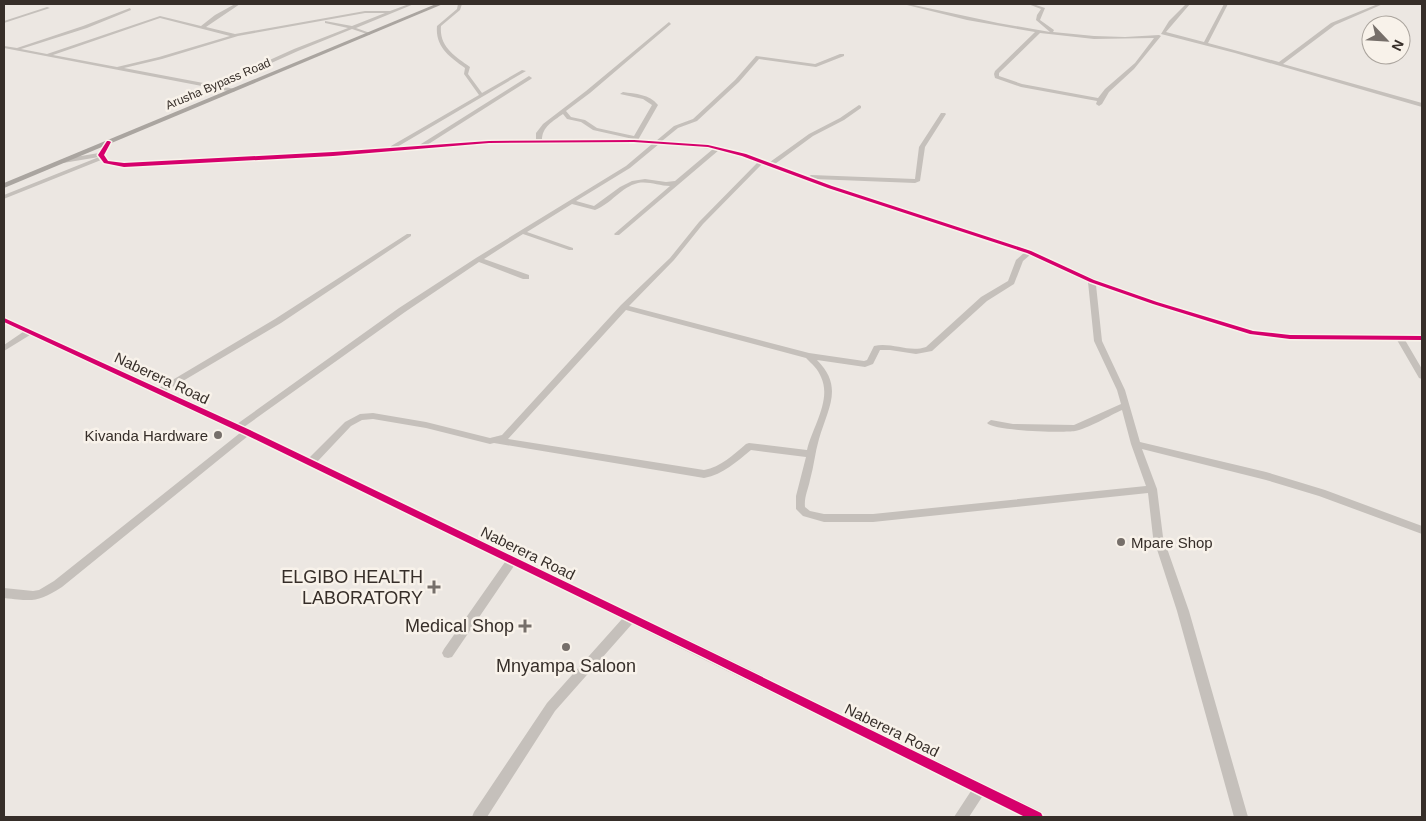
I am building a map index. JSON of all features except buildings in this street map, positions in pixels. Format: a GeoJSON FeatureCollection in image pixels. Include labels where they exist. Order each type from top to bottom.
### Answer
{"type":"FeatureCollection","features":[{"type":"Feature","properties":{"kind":"main road","name":"Arusha Bypass Road"},"geometry":{"type":"LineString","coordinates":[[4,186],[440,4]]}},
{"type":"Feature","properties":{"kind":"street"},"geometry":{"type":"LineString","coordinates":[[201,28],[238,4]]}},
{"type":"Feature","properties":{"kind":"street"},"geometry":{"type":"LineString","coordinates":[[216,86],[388,12],[412,4]]}},
{"type":"Feature","properties":{"kind":"street"},"geometry":{"type":"LineString","coordinates":[[460,4],[459,9],[439,26],[438,37],[450,55],[468,68],[466,74],[481,95]]}},
{"type":"Feature","properties":{"kind":"street"},"geometry":{"type":"LineString","coordinates":[[905,4],[1000,24],[1056,33],[1118,39],[1157,37],[1164,34],[1206,43],[1422,105]]}},
{"type":"Feature","properties":{"kind":"street"},"geometry":{"type":"LineString","coordinates":[[1030,4],[1044,9],[1036,16],[1038,20],[1056,33]]}},
{"type":"Feature","properties":{"kind":"street"},"geometry":{"type":"LineString","coordinates":[[1164,34],[1171,22],[1188,4]]}},
{"type":"Feature","properties":{"kind":"street"},"geometry":{"type":"LineString","coordinates":[[1206,43],[1226,4]]}},
{"type":"Feature","properties":{"kind":"street"},"geometry":{"type":"LineString","coordinates":[[1280,64],[1333,24],[1381,4]]}},
{"type":"Feature","properties":{"kind":"street"},"geometry":{"type":"LineString","coordinates":[[4,22],[48,8]]}},
{"type":"Feature","properties":{"kind":"street"},"geometry":{"type":"LineString","coordinates":[[4,56],[18,49],[85,27],[130,9]]}},
{"type":"Feature","properties":{"kind":"street"},"geometry":{"type":"LineString","coordinates":[[118,68],[160,58],[237,35],[365,12],[388,12]]}},
{"type":"Feature","properties":{"kind":"street"},"geometry":{"type":"LineString","coordinates":[[47,55],[159,18],[237,35]]}},
{"type":"Feature","properties":{"kind":"street"},"geometry":{"type":"LineString","coordinates":[[318,21],[368,34]]}},
{"type":"Feature","properties":{"kind":"street"},"geometry":{"type":"LineString","coordinates":[[539,142],[542,129],[669,23]]}},
{"type":"Feature","properties":{"kind":"street"},"geometry":{"type":"LineString","coordinates":[[1000,24],[1027,23]]}},
{"type":"Feature","properties":{"kind":"street"},"geometry":{"type":"LineString","coordinates":[[1039,31],[997,72],[997,77],[1021,85],[1099,102],[1108,90],[1131,70],[1157,37]]}},
{"type":"Feature","properties":{"kind":"street"},"geometry":{"type":"LineString","coordinates":[[4,47],[233,90]]}},
{"type":"Feature","properties":{"kind":"street"},"geometry":{"type":"LineString","coordinates":[[4,593],[33,596],[42,594],[58,584],[242,430],[402,310],[478,259],[628,166],[676,128],[700,116],[737,81],[758,57],[816,66],[842,55]]}},
{"type":"Feature","properties":{"kind":"street"},"geometry":{"type":"LineString","coordinates":[[391,149],[524,71]]}},
{"type":"Feature","properties":{"kind":"street"},"geometry":{"type":"LineString","coordinates":[[420,146],[529,78]]}},
{"type":"Feature","properties":{"kind":"street"},"geometry":{"type":"LineString","coordinates":[[623,94],[650,99],[655,105],[635,140]]}},
{"type":"Feature","properties":{"kind":"street"},"geometry":{"type":"LineString","coordinates":[[494,441],[509,434],[624,307],[672,258],[719,204],[766,164],[811,135],[842,120],[859,108]]}},
{"type":"Feature","properties":{"kind":"street"},"geometry":{"type":"LineString","coordinates":[[562,111],[568,118],[583,121],[595,129],[635,140]]}},
{"type":"Feature","properties":{"kind":"street"},"geometry":{"type":"LineString","coordinates":[[798,176],[916,181],[918,180],[922,147],[944,114]]}},
{"type":"Feature","properties":{"kind":"street"},"geometry":{"type":"LineString","coordinates":[[102,156],[106,162],[111,164],[130,166],[495,142],[635,140],[718,148],[744,155],[798,176],[1029,252],[1092,281],[1252,333],[1327,339],[1422,338]]}},
{"type":"Feature","properties":{"kind":"street"},"geometry":{"type":"LineString","coordinates":[[4,197],[102,156],[109,142]]}},
{"type":"Feature","properties":{"kind":"street"},"geometry":{"type":"LineString","coordinates":[[618,234],[718,148]]}},
{"type":"Feature","properties":{"kind":"street"},"geometry":{"type":"LineString","coordinates":[[62,161],[102,156]]}},
{"type":"Feature","properties":{"kind":"street"},"geometry":{"type":"LineString","coordinates":[[571,202],[595,208],[637,182],[646,181],[662,185],[677,183]]}},
{"type":"Feature","properties":{"kind":"street"},"geometry":{"type":"LineString","coordinates":[[522,232],[571,249]]}},
{"type":"Feature","properties":{"kind":"street"},"geometry":{"type":"LineString","coordinates":[[160,392],[278,321],[410,235]]}},
{"type":"Feature","properties":{"kind":"street"},"geometry":{"type":"LineString","coordinates":[[624,307],[809,356],[865,364],[870,362],[877,348],[883,346],[920,352],[929,350],[984,299],[1011,282],[1020,260],[1029,252]]}},
{"type":"Feature","properties":{"kind":"street"},"geometry":{"type":"LineString","coordinates":[[478,259],[526,277]]}},
{"type":"Feature","properties":{"kind":"street"},"geometry":{"type":"LineString","coordinates":[[1092,281],[1098,341],[1115,374],[1152,489],[1158,537],[1186,620],[1241,817]]}},
{"type":"Feature","properties":{"kind":"street","name":"Naberera Road"},"geometry":{"type":"LineString","coordinates":[[4,320],[242,430],[1037,817]]}},
{"type":"Feature","properties":{"kind":"street"},"geometry":{"type":"LineString","coordinates":[[4,348],[30,332]]}},
{"type":"Feature","properties":{"kind":"street"},"geometry":{"type":"LineString","coordinates":[[1400,338],[1422,376]]}},
{"type":"Feature","properties":{"kind":"street"},"geometry":{"type":"LineString","coordinates":[[809,356],[822,369],[829,396],[828,408],[814,441],[800,505],[804,513],[818,518],[905,516],[1152,489]]}},
{"type":"Feature","properties":{"kind":"street"},"geometry":{"type":"LineString","coordinates":[[991,423],[1013,427],[1075,428],[1126,405]]}},
{"type":"Feature","properties":{"kind":"street"},"geometry":{"type":"LineString","coordinates":[[310,463],[348,424],[365,416],[426,425],[494,441],[704,474],[724,467],[749,446],[812,454]]}},
{"type":"Feature","properties":{"kind":"street"},"geometry":{"type":"LineString","coordinates":[[1136,444],[1266,476],[1322,493],[1422,530]]}},
{"type":"Feature","properties":{"kind":"street"},"geometry":{"type":"LineString","coordinates":[[448,653],[512,560]]}},
{"type":"Feature","properties":{"kind":"street"},"geometry":{"type":"LineString","coordinates":[[479,817],[551,707],[630,618]]}},
{"type":"Feature","properties":{"kind":"street"},"geometry":{"type":"LineString","coordinates":[[961,817],[980,789]]}},
{"type":"Feature","properties":{"kind":"cycle path"},"geometry":{"type":"LineString","coordinates":[[109,142],[101,155],[106,162],[124,165],[333,154],[489,142],[634,141],[708,146],[744,155],[830,187],[1029,252],[1092,281],[1252,333],[1290,337],[1422,338]]}},
{"type":"Feature","properties":{"kind":"cycle path"},"geometry":{"type":"LineString","coordinates":[[4,320],[247,432],[1037,817]]}},
{"type":"Feature","properties":{"kind":"place","name":"Kivanda Hardware"},"geometry":{"type":"Point","coordinates":[218,435]}},
{"type":"Feature","properties":{"kind":"place","name":"Mpare Shop"},"geometry":{"type":"Point","coordinates":[1121,542]}},
{"type":"Feature","properties":{"kind":"place","name":"ELGIBO HEALTH LABORATORY"},"geometry":{"type":"Point","coordinates":[434,587]}},
{"type":"Feature","properties":{"kind":"place","name":"Medical Shop"},"geometry":{"type":"Point","coordinates":[525,626]}},
{"type":"Feature","properties":{"kind":"place","name":"Mnyampa Saloon"},"geometry":{"type":"Point","coordinates":[566,647]}}]}
